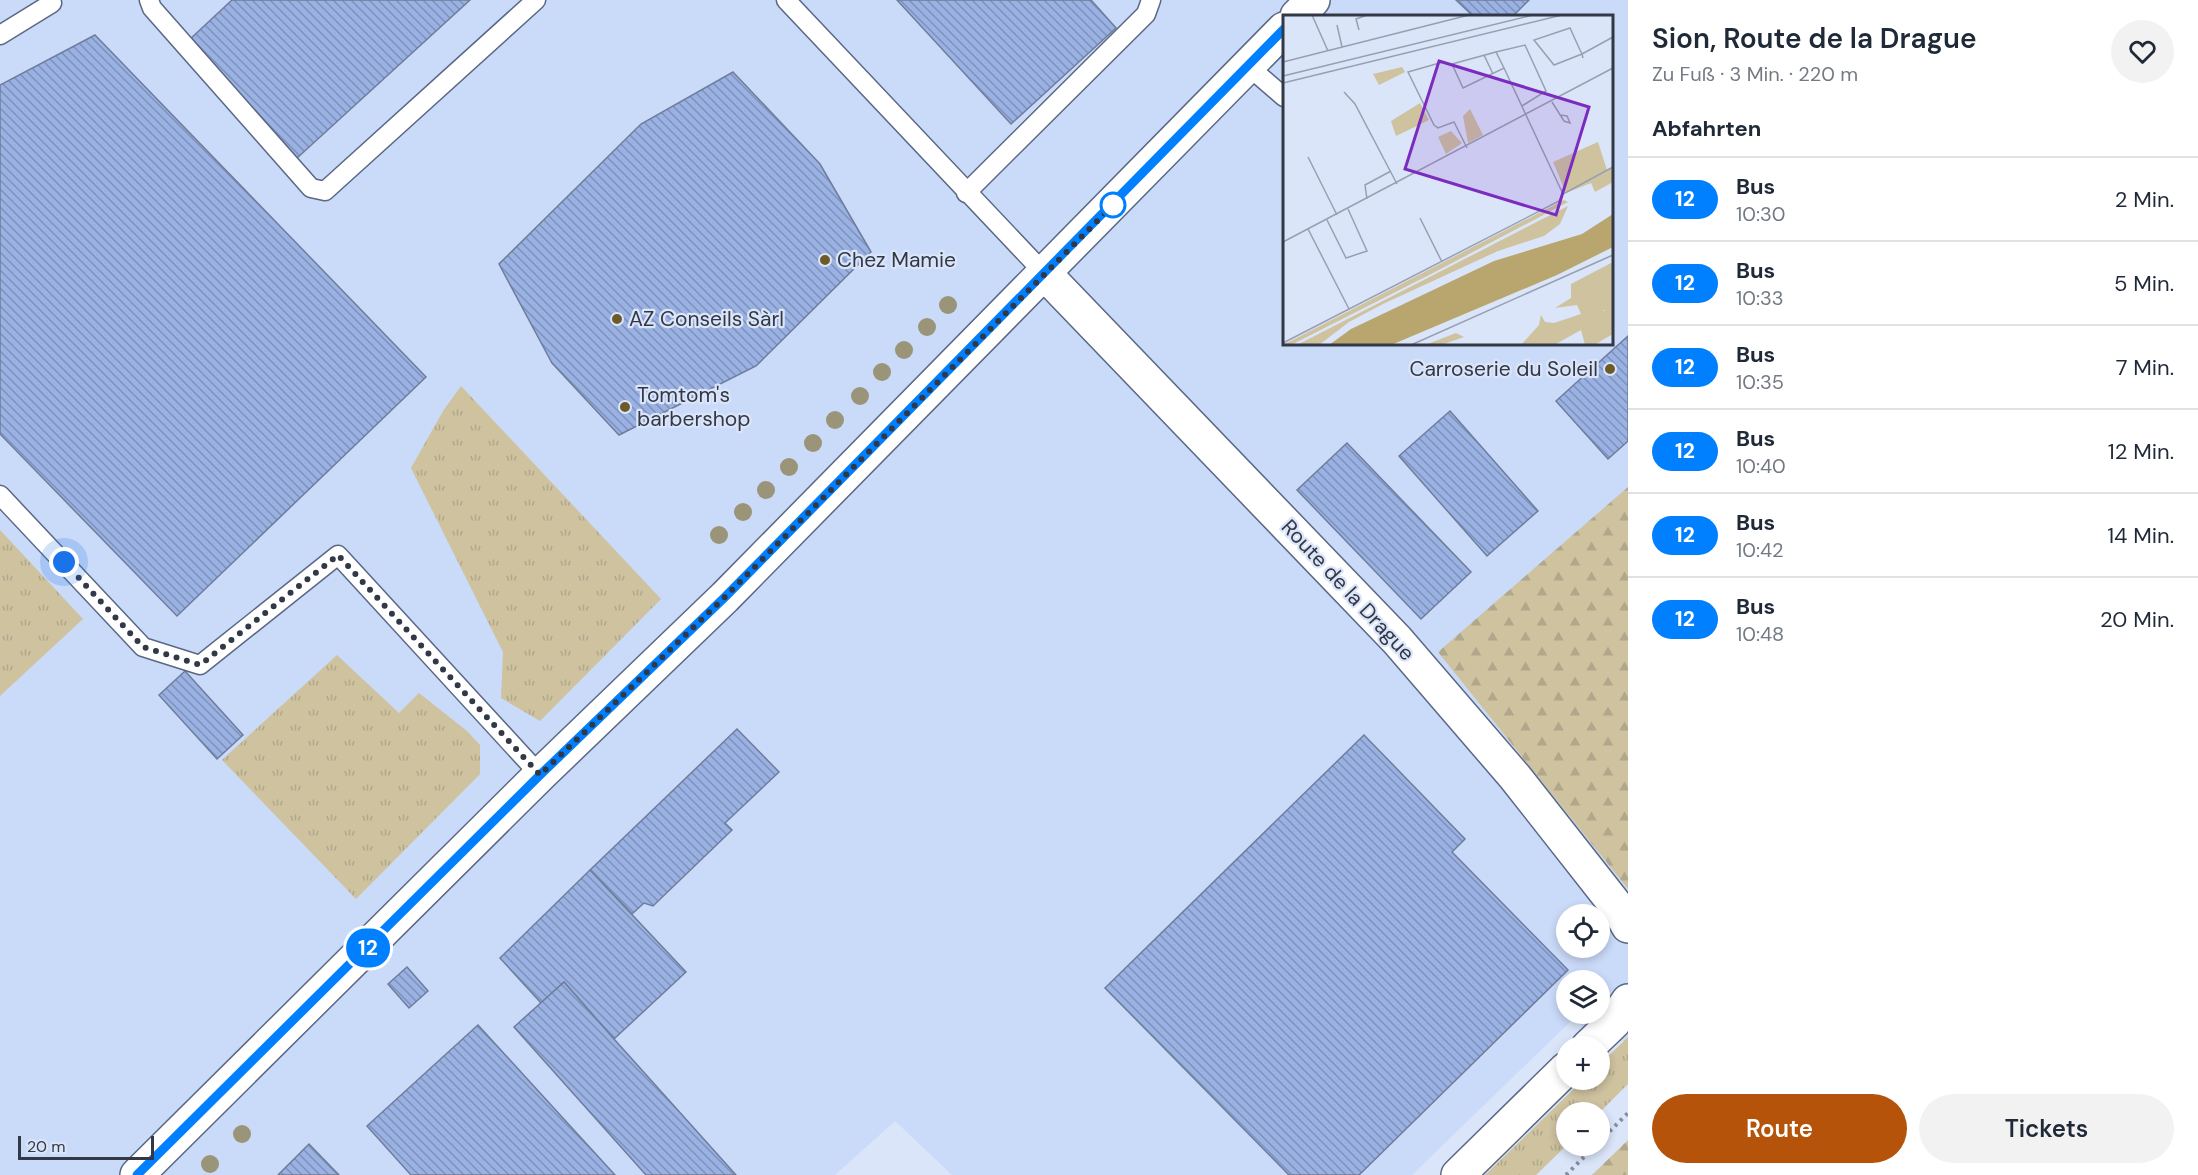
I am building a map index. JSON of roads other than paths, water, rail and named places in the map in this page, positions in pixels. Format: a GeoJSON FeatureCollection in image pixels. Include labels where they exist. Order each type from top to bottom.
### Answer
{"type":"FeatureCollection","features":[{"type":"Feature","properties":{"kind":"street"},"geometry":{"type":"LineString","coordinates":[[1298,15],[1313,0]]}},
{"type":"Feature","properties":{"kind":"street"},"geometry":{"type":"LineString","coordinates":[[137,1175],[540,775],[725,597],[1283,30]]}},
{"type":"Feature","properties":{"kind":"street","name":"Route de la Drague"},"geometry":{"type":"LineString","coordinates":[[1045,274],[1396,640],[1515,777],[1618,908],[1628,926]]}},
{"type":"Feature","properties":{"kind":"street"},"geometry":{"type":"LineString","coordinates":[[1600,1036],[1614,1023],[1628,1001]]}},
{"type":"Feature","properties":{"kind":"street"},"geometry":{"type":"LineString","coordinates":[[1458,1175],[1556,1079]]}},
{"type":"Feature","properties":{"kind":"lane"},"geometry":{"type":"LineString","coordinates":[[149,0],[152,8],[311,188],[325,191],[536,0]]}},
{"type":"Feature","properties":{"kind":"lane"},"geometry":{"type":"LineString","coordinates":[[786,0],[966,194],[1045,274]]}},
{"type":"Feature","properties":{"kind":"lane"},"geometry":{"type":"LineString","coordinates":[[966,194],[1146,14],[1151,0]]}},
{"type":"Feature","properties":{"kind":"lane"},"geometry":{"type":"LineString","coordinates":[[0,35],[52,3]]}},
{"type":"Feature","properties":{"kind":"lane"},"geometry":{"type":"LineString","coordinates":[[1248,66],[1283,96]]}},
{"type":"Feature","properties":{"kind":"lane"},"geometry":{"type":"LineString","coordinates":[[0,495],[143,647],[200,665],[338,555],[540,775]]}},
{"type":"Feature","properties":{"kind":"place","name":"Chez Mamie"},"geometry":{"type":"Point","coordinates":[825,260]}},
{"type":"Feature","properties":{"kind":"place","name":"AZ Conseils Sàrl"},"geometry":{"type":"Point","coordinates":[617,319]}},
{"type":"Feature","properties":{"kind":"place","name":"Carroserie du Soleil"},"geometry":{"type":"Point","coordinates":[1610,369]}},
{"type":"Feature","properties":{"kind":"place","name":"Tomtom's barbershop"},"geometry":{"type":"Point","coordinates":[625,407]}}]}
